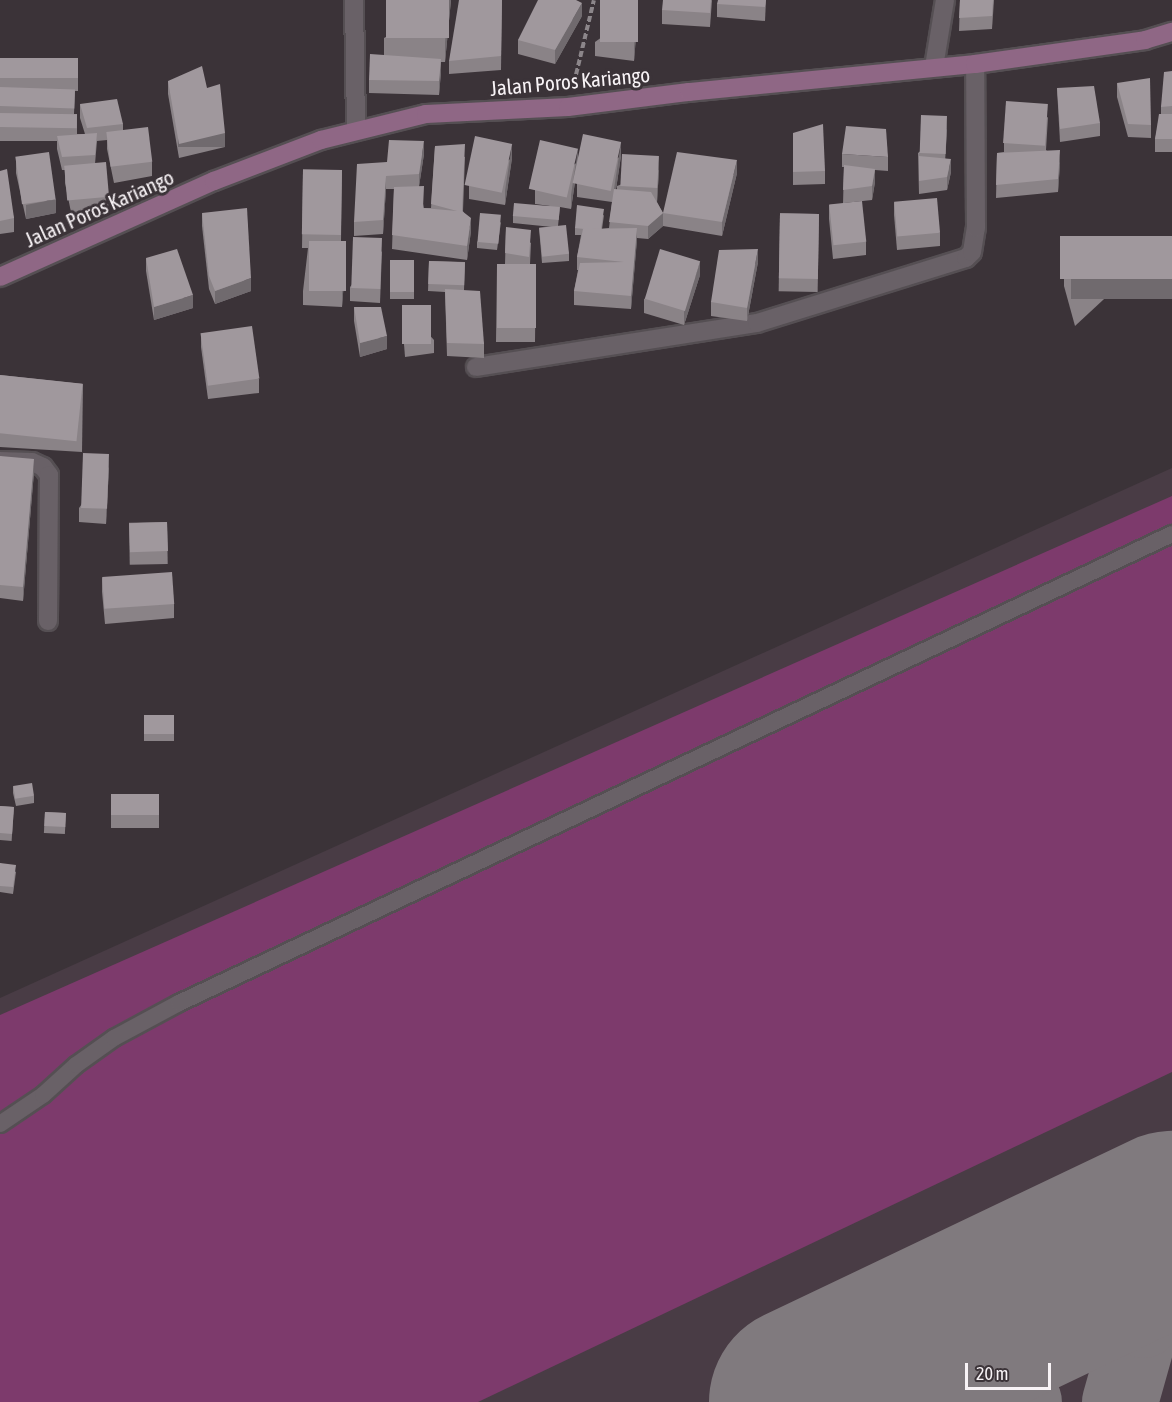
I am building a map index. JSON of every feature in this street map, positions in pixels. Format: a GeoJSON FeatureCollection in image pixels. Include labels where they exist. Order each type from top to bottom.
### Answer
{"type":"FeatureCollection","features":[{"type":"Feature","properties":{"kind":"main road","name":"Jalan Poros Kariango"},"geometry":{"type":"LineString","coordinates":[[0,277],[214,181],[321,140],[356,129],[426,114],[568,107],[975,64],[1145,40],[1172,32]]}},
{"type":"Feature","properties":{"kind":"street"},"geometry":{"type":"LineString","coordinates":[[354,0],[356,129]]}},
{"type":"Feature","properties":{"kind":"street"},"geometry":{"type":"LineString","coordinates":[[934,67],[945,0]]}},
{"type":"Feature","properties":{"kind":"street"},"geometry":{"type":"LineString","coordinates":[[476,367],[757,323],[966,258],[972,252],[976,228],[975,64]]}},
{"type":"Feature","properties":{"kind":"street"},"geometry":{"type":"LineString","coordinates":[[0,461],[32,462],[43,467],[49,475],[48,621]]}},
{"type":"Feature","properties":{"kind":"lane"},"geometry":{"type":"LineString","coordinates":[[0,1124],[43,1095],[76,1065],[114,1038],[178,1004],[1172,534]]}},
{"type":"Feature","properties":{"kind":"path"},"geometry":{"type":"LineString","coordinates":[[568,107],[594,0]]}},
{"type":"Feature","properties":{"kind":"shaded area"},"geometry":{"type":"Polygon","coordinates":[[[1172,468],[1172,1402],[0,1402],[0,998],[1172,468]]]}},
{"type":"Feature","properties":{"kind":"shaded area"},"geometry":{"type":"Polygon","coordinates":[[[1172,496],[1172,1072],[478,1402],[0,1402],[0,1015],[1172,496]]]}},
{"type":"Feature","properties":{"kind":"building"},"geometry":{"type":"Polygon","coordinates":[[[386,0],[449,0],[449,38],[386,38],[386,0]]]}},
{"type":"Feature","properties":{"kind":"building"},"geometry":{"type":"Polygon","coordinates":[[[459,0],[502,0],[501,56],[449,61],[459,0]]]}},
{"type":"Feature","properties":{"kind":"building"},"geometry":{"type":"Polygon","coordinates":[[[538,0],[576,0],[582,3],[555,50],[518,40],[538,0]]]}},
{"type":"Feature","properties":{"kind":"building"},"geometry":{"type":"Polygon","coordinates":[[[600,0],[638,0],[638,42],[600,42],[600,0]]]}},
{"type":"Feature","properties":{"kind":"building"},"geometry":{"type":"Polygon","coordinates":[[[663,0],[711,0],[710,13],[662,10],[663,0]]]}},
{"type":"Feature","properties":{"kind":"building"},"geometry":{"type":"Polygon","coordinates":[[[718,0],[766,0],[765,7],[717,4],[718,0]]]}},
{"type":"Feature","properties":{"kind":"building"},"geometry":{"type":"Polygon","coordinates":[[[960,0],[993,0],[992,16],[959,18],[960,0]]]}},
{"type":"Feature","properties":{"kind":"building"},"geometry":{"type":"Polygon","coordinates":[[[370,54],[441,59],[439,81],[369,80],[370,54]]]}},
{"type":"Feature","properties":{"kind":"building"},"geometry":{"type":"Polygon","coordinates":[[[0,58],[78,58],[78,78],[0,78],[0,58]]]}},
{"type":"Feature","properties":{"kind":"building"},"geometry":{"type":"Polygon","coordinates":[[[202,66],[207,88],[220,84],[225,133],[179,144],[168,81],[202,66]]]}},
{"type":"Feature","properties":{"kind":"building"},"geometry":{"type":"Polygon","coordinates":[[[1172,71],[1172,106],[1161,107],[1164,72],[1172,71]]]}},
{"type":"Feature","properties":{"kind":"building"},"geometry":{"type":"Polygon","coordinates":[[[1150,78],[1151,125],[1128,124],[1117,83],[1150,78]]]}},
{"type":"Feature","properties":{"kind":"building"},"geometry":{"type":"Polygon","coordinates":[[[1094,86],[1100,123],[1060,129],[1057,88],[1094,86]]]}},
{"type":"Feature","properties":{"kind":"building"},"geometry":{"type":"Polygon","coordinates":[[[0,87],[75,90],[74,109],[0,106],[0,87]]]}},
{"type":"Feature","properties":{"kind":"building"},"geometry":{"type":"Polygon","coordinates":[[[117,99],[123,124],[87,128],[80,104],[117,99]]]}},
{"type":"Feature","properties":{"kind":"building"},"geometry":{"type":"Polygon","coordinates":[[[1006,101],[1048,104],[1045,146],[1003,143],[1006,101]]]}},
{"type":"Feature","properties":{"kind":"building"},"geometry":{"type":"Polygon","coordinates":[[[0,113],[77,114],[77,128],[0,127],[0,113]]]}},
{"type":"Feature","properties":{"kind":"building"},"geometry":{"type":"Polygon","coordinates":[[[1159,114],[1172,114],[1172,139],[1155,139],[1159,114]]]}},
{"type":"Feature","properties":{"kind":"building"},"geometry":{"type":"Polygon","coordinates":[[[921,115],[947,116],[946,154],[920,153],[921,115]]]}},
{"type":"Feature","properties":{"kind":"building"},"geometry":{"type":"Polygon","coordinates":[[[823,124],[825,171],[793,172],[793,133],[823,124]]]}},
{"type":"Feature","properties":{"kind":"building"},"geometry":{"type":"Polygon","coordinates":[[[846,126],[886,129],[888,157],[842,154],[846,126]]]}},
{"type":"Feature","properties":{"kind":"building"},"geometry":{"type":"Polygon","coordinates":[[[148,127],[152,162],[111,167],[106,132],[148,127]]]}},
{"type":"Feature","properties":{"kind":"building"},"geometry":{"type":"Polygon","coordinates":[[[97,133],[95,155],[62,157],[57,136],[97,133]]]}},
{"type":"Feature","properties":{"kind":"building"},"geometry":{"type":"Polygon","coordinates":[[[583,134],[621,142],[611,191],[573,183],[583,134]]]}},
{"type":"Feature","properties":{"kind":"building"},"geometry":{"type":"Polygon","coordinates":[[[475,136],[512,144],[502,193],[465,185],[475,136]]]}},
{"type":"Feature","properties":{"kind":"building"},"geometry":{"type":"Polygon","coordinates":[[[389,140],[424,141],[419,174],[386,176],[383,220],[354,222],[357,164],[387,162],[389,140]]]}},
{"type":"Feature","properties":{"kind":"building"},"geometry":{"type":"Polygon","coordinates":[[[540,140],[578,149],[567,197],[529,189],[540,140]]]}},
{"type":"Feature","properties":{"kind":"building"},"geometry":{"type":"Polygon","coordinates":[[[465,144],[462,211],[471,218],[467,246],[392,235],[394,187],[424,186],[423,208],[457,211],[431,204],[435,146],[465,144]]]}},
{"type":"Feature","properties":{"kind":"building"},"geometry":{"type":"Polygon","coordinates":[[[1060,150],[1058,179],[996,185],[997,153],[1060,150]]]}},
{"type":"Feature","properties":{"kind":"building"},"geometry":{"type":"Polygon","coordinates":[[[49,152],[56,200],[22,204],[15,157],[49,152]]]}},
{"type":"Feature","properties":{"kind":"building"},"geometry":{"type":"Polygon","coordinates":[[[677,152],[737,160],[722,222],[663,213],[677,152]]]}},
{"type":"Feature","properties":{"kind":"building"},"geometry":{"type":"Polygon","coordinates":[[[622,154],[659,156],[657,188],[620,186],[622,154]]]}},
{"type":"Feature","properties":{"kind":"building"},"geometry":{"type":"Polygon","coordinates":[[[919,156],[951,159],[947,177],[919,181],[919,156]]]}},
{"type":"Feature","properties":{"kind":"building"},"geometry":{"type":"Polygon","coordinates":[[[106,162],[109,197],[67,201],[64,166],[106,162]]]}},
{"type":"Feature","properties":{"kind":"building"},"geometry":{"type":"Polygon","coordinates":[[[844,165],[875,169],[872,186],[843,190],[844,165]]]}},
{"type":"Feature","properties":{"kind":"building"},"geometry":{"type":"Polygon","coordinates":[[[7,169],[14,218],[0,221],[0,171],[7,169]]]}},
{"type":"Feature","properties":{"kind":"building"},"geometry":{"type":"Polygon","coordinates":[[[303,169],[342,170],[341,235],[302,234],[303,169]]]}},
{"type":"Feature","properties":{"kind":"building"},"geometry":{"type":"Polygon","coordinates":[[[614,189],[651,192],[663,213],[648,226],[609,222],[614,189]]]}},
{"type":"Feature","properties":{"kind":"building"},"geometry":{"type":"Polygon","coordinates":[[[937,198],[940,233],[897,237],[894,202],[937,198]]]}},
{"type":"Feature","properties":{"kind":"building"},"geometry":{"type":"Polygon","coordinates":[[[862,201],[866,242],[833,245],[829,204],[862,201]]]}},
{"type":"Feature","properties":{"kind":"building"},"geometry":{"type":"Polygon","coordinates":[[[514,203],[560,207],[559,220],[513,216],[514,203]]]}},
{"type":"Feature","properties":{"kind":"building"},"geometry":{"type":"Polygon","coordinates":[[[577,205],[604,209],[601,229],[575,228],[577,205]]]}},
{"type":"Feature","properties":{"kind":"building"},"geometry":{"type":"Polygon","coordinates":[[[247,208],[251,278],[215,291],[209,276],[202,213],[247,208]]]}},
{"type":"Feature","properties":{"kind":"building"},"geometry":{"type":"Polygon","coordinates":[[[480,213],[501,215],[498,244],[477,242],[480,213]]]}},
{"type":"Feature","properties":{"kind":"building"},"geometry":{"type":"Polygon","coordinates":[[[780,213],[819,214],[818,279],[779,278],[780,213]]]}},
{"type":"Feature","properties":{"kind":"building"},"geometry":{"type":"Polygon","coordinates":[[[566,225],[569,254],[542,257],[539,228],[566,225]]]}},
{"type":"Feature","properties":{"kind":"building"},"geometry":{"type":"Polygon","coordinates":[[[506,227],[531,230],[529,257],[505,253],[506,227]]]}},
{"type":"Feature","properties":{"kind":"building"},"geometry":{"type":"Polygon","coordinates":[[[637,228],[631,296],[574,291],[580,263],[624,262],[577,257],[583,229],[637,228]]]}},
{"type":"Feature","properties":{"kind":"building"},"geometry":{"type":"Polygon","coordinates":[[[1060,236],[1172,236],[1172,279],[1060,279],[1060,236]]]}},
{"type":"Feature","properties":{"kind":"building"},"geometry":{"type":"Polygon","coordinates":[[[353,237],[382,238],[380,289],[351,288],[353,237]]]}},
{"type":"Feature","properties":{"kind":"building"},"geometry":{"type":"Polygon","coordinates":[[[309,241],[346,241],[346,291],[309,291],[309,241]]]}},
{"type":"Feature","properties":{"kind":"building"},"geometry":{"type":"Polygon","coordinates":[[[177,249],[193,295],[154,307],[146,258],[177,249]]]}},
{"type":"Feature","properties":{"kind":"building"},"geometry":{"type":"Polygon","coordinates":[[[660,249],[700,261],[685,311],[645,299],[660,249]]]}},
{"type":"Feature","properties":{"kind":"building"},"geometry":{"type":"Polygon","coordinates":[[[758,249],[747,308],[711,302],[719,250],[758,249]]]}},
{"type":"Feature","properties":{"kind":"building"},"geometry":{"type":"Polygon","coordinates":[[[390,260],[414,260],[414,292],[390,292],[390,260]]]}},
{"type":"Feature","properties":{"kind":"building"},"geometry":{"type":"Polygon","coordinates":[[[429,261],[465,262],[464,285],[428,284],[429,261]]]}},
{"type":"Feature","properties":{"kind":"building"},"geometry":{"type":"Polygon","coordinates":[[[497,264],[536,264],[536,328],[497,328],[497,264]]]}},
{"type":"Feature","properties":{"kind":"building"},"geometry":{"type":"Polygon","coordinates":[[[445,289],[480,291],[484,344],[447,343],[445,289]]]}},
{"type":"Feature","properties":{"kind":"building"},"geometry":{"type":"Polygon","coordinates":[[[402,305],[431,305],[431,344],[402,344],[402,305]]]}},
{"type":"Feature","properties":{"kind":"building"},"geometry":{"type":"Polygon","coordinates":[[[354,307],[381,307],[387,336],[360,343],[354,307]]]}},
{"type":"Feature","properties":{"kind":"building"},"geometry":{"type":"Polygon","coordinates":[[[252,326],[259,378],[208,386],[201,333],[252,326]]]}},
{"type":"Feature","properties":{"kind":"building"},"geometry":{"type":"Polygon","coordinates":[[[0,375],[83,384],[76,441],[0,433],[0,375]]]}},
{"type":"Feature","properties":{"kind":"building"},"geometry":{"type":"Polygon","coordinates":[[[83,453],[109,454],[107,509],[81,508],[83,453]]]}},
{"type":"Feature","properties":{"kind":"building"},"geometry":{"type":"Polygon","coordinates":[[[0,456],[34,459],[23,587],[0,585],[0,456]]]}},
{"type":"Feature","properties":{"kind":"building"},"geometry":{"type":"Polygon","coordinates":[[[167,522],[168,551],[130,552],[129,523],[167,522]]]}},
{"type":"Feature","properties":{"kind":"building"},"geometry":{"type":"Polygon","coordinates":[[[172,572],[174,604],[104,609],[102,577],[172,572]]]}},
{"type":"Feature","properties":{"kind":"building"},"geometry":{"type":"Polygon","coordinates":[[[144,715],[174,715],[174,734],[144,734],[144,715]]]}},
{"type":"Feature","properties":{"kind":"building"},"geometry":{"type":"Polygon","coordinates":[[[32,783],[34,796],[15,799],[13,786],[32,783]]]}},
{"type":"Feature","properties":{"kind":"building"},"geometry":{"type":"Polygon","coordinates":[[[111,794],[159,794],[159,815],[111,815],[111,794]]]}},
{"type":"Feature","properties":{"kind":"building"},"geometry":{"type":"Polygon","coordinates":[[[0,806],[14,807],[12,834],[0,833],[0,806]]]}},
{"type":"Feature","properties":{"kind":"building"},"geometry":{"type":"Polygon","coordinates":[[[45,812],[66,813],[65,827],[44,826],[45,812]]]}},
{"type":"Feature","properties":{"kind":"building"},"geometry":{"type":"Polygon","coordinates":[[[0,863],[16,865],[13,887],[0,886],[0,863]]]}},
{"type":"Feature","properties":{"kind":"taxiway"},"geometry":{"type":"LineString","coordinates":[[1120,1402],[1143,1320],[1164,1265],[1172,1254]]}},
{"type":"Feature","properties":{"kind":"taxiway"},"geometry":{"type":"LineString","coordinates":[[919,1348],[969,1367],[1018,1395],[1024,1402]]}},
{"type":"Feature","properties":{"kind":"runway"},"geometry":{"type":"LineString","coordinates":[[805,1402],[1172,1227]]}}]}
